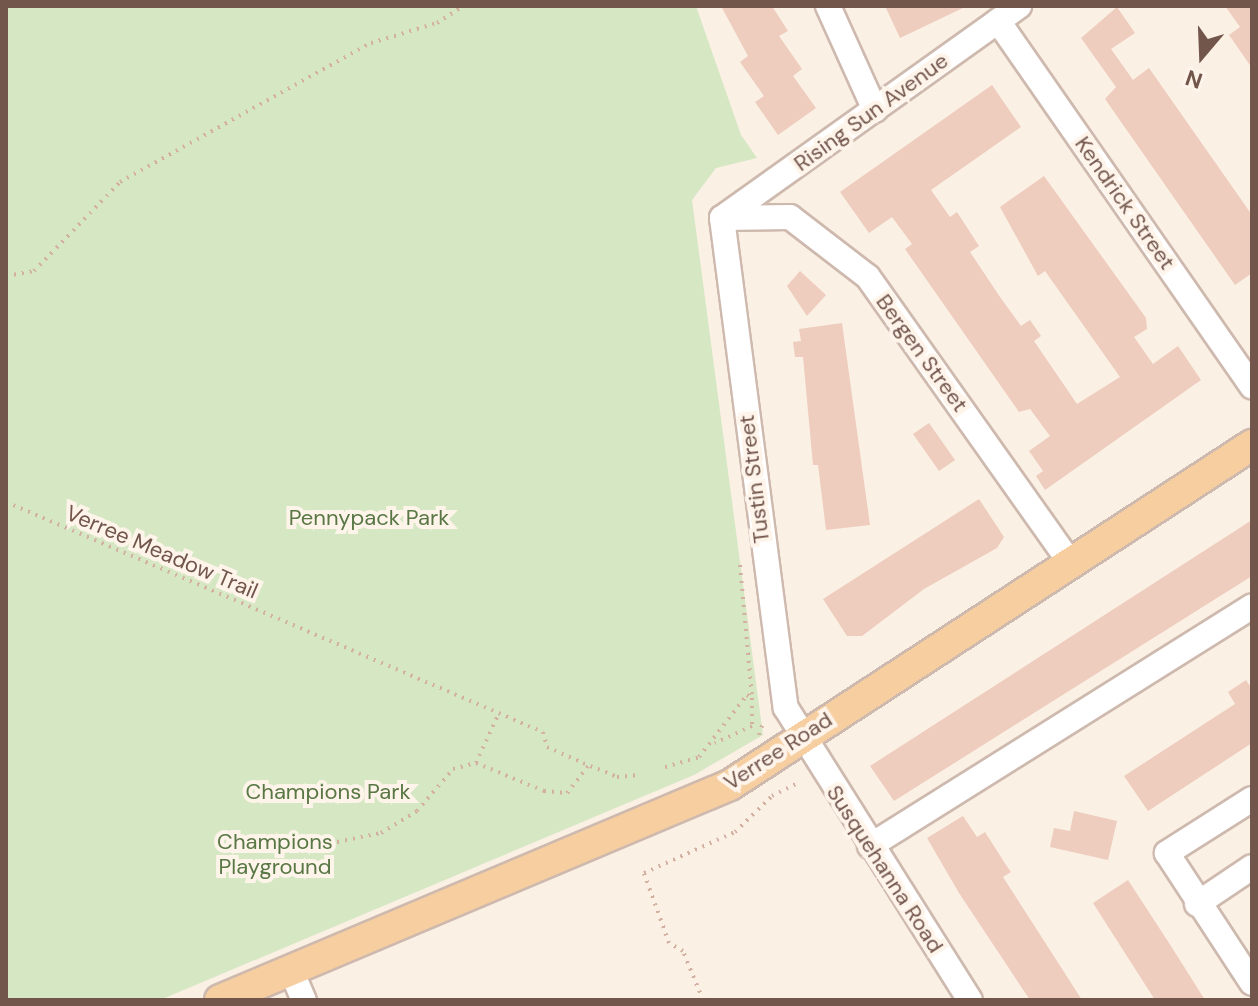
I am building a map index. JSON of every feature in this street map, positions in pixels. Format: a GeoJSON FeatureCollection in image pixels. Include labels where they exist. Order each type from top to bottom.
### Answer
{"type":"FeatureCollection","features":[{"type":"Feature","properties":{"kind":"main road","name":"Verree Road"},"geometry":{"type":"LineString","coordinates":[[220,1000],[264,991],[291,970],[730,785],[1252,445]]}},
{"type":"Feature","properties":{"kind":"street"},"geometry":{"type":"LineString","coordinates":[[828,6],[875,110]]}},
{"type":"Feature","properties":{"kind":"street","name":"Rising Sun Avenue"},"geometry":{"type":"LineString","coordinates":[[722,218],[1019,6]]}},
{"type":"Feature","properties":{"kind":"street","name":"Kendrick Street"},"geometry":{"type":"LineString","coordinates":[[998,21],[1252,386]]}},
{"type":"Feature","properties":{"kind":"street","name":"Bergen Street"},"geometry":{"type":"LineString","coordinates":[[722,218],[790,217],[868,277],[1072,565]]}},
{"type":"Feature","properties":{"kind":"street","name":"Tustin Street"},"geometry":{"type":"LineString","coordinates":[[722,218],[768,596],[786,708],[800,737]]}},
{"type":"Feature","properties":{"kind":"street"},"geometry":{"type":"LineString","coordinates":[[870,846],[1252,606]]}},
{"type":"Feature","properties":{"kind":"street","name":"Susquehanna Road"},"geometry":{"type":"LineString","coordinates":[[800,737],[970,1000]]}},
{"type":"Feature","properties":{"kind":"street"},"geometry":{"type":"LineString","coordinates":[[1252,799],[1169,852],[1197,904],[1252,983]]}},
{"type":"Feature","properties":{"kind":"street"},"geometry":{"type":"LineString","coordinates":[[1197,904],[1252,867]]}},
{"type":"Feature","properties":{"kind":"street"},"geometry":{"type":"LineString","coordinates":[[291,970],[304,1000]]}},
{"type":"Feature","properties":{"kind":"path"},"geometry":{"type":"LineString","coordinates":[[6,276],[34,271],[120,182],[371,43],[437,23],[463,6]]}},
{"type":"Feature","properties":{"kind":"path","name":"Verree Meadow Trail"},"geometry":{"type":"LineString","coordinates":[[6,502],[543,732],[547,747],[588,766]]}},
{"type":"Feature","properties":{"kind":"path"},"geometry":{"type":"LineString","coordinates":[[740,565],[752,726],[759,732],[763,723]]}},
{"type":"Feature","properties":{"kind":"path"},"geometry":{"type":"LineString","coordinates":[[665,767],[699,757],[715,743],[747,695],[752,698]]}},
{"type":"Feature","properties":{"kind":"path"},"geometry":{"type":"LineString","coordinates":[[476,763],[499,713]]}},
{"type":"Feature","properties":{"kind":"path"},"geometry":{"type":"LineString","coordinates":[[715,743],[752,726]]}},
{"type":"Feature","properties":{"kind":"path"},"geometry":{"type":"LineString","coordinates":[[298,850],[381,833],[417,811],[453,769],[476,763],[544,791],[567,793],[588,766],[617,777],[639,775]]}},
{"type":"Feature","properties":{"kind":"path"},"geometry":{"type":"LineString","coordinates":[[703,1000],[683,951],[669,943],[644,873],[735,832],[772,796],[799,782]]}},
{"type":"Feature","properties":{"kind":"green space","name":"Pennypack Park"},"geometry":{"type":"Polygon","coordinates":[[[6,6],[696,6],[741,135],[757,158],[716,168],[692,200],[763,735],[694,775],[160,1000],[6,1000],[6,6]]]}},
{"type":"Feature","properties":{"kind":"building"},"geometry":{"type":"Polygon","coordinates":[[[721,6],[772,6],[788,31],[779,36],[802,69],[793,76],[816,108],[778,135],[755,102],[764,96],[740,62],[748,56],[721,6]]]}},
{"type":"Feature","properties":{"kind":"building"},"geometry":{"type":"Polygon","coordinates":[[[885,6],[967,6],[900,38],[885,6]]]}},
{"type":"Feature","properties":{"kind":"building"},"geometry":{"type":"Polygon","coordinates":[[[1225,6],[1252,6],[1252,68],[1229,35],[1240,27],[1225,6]]]}},
{"type":"Feature","properties":{"kind":"building"},"geometry":{"type":"Polygon","coordinates":[[[1117,7],[1135,33],[1111,49],[1133,80],[1149,68],[1252,215],[1252,273],[1235,285],[1105,99],[1116,87],[1081,38],[1117,7]]]}},
{"type":"Feature","properties":{"kind":"building"},"geometry":{"type":"Polygon","coordinates":[[[992,85],[1021,127],[931,190],[950,217],[957,212],[979,246],[970,252],[1000,297],[1021,326],[1030,320],[1041,336],[1034,341],[1077,404],[1120,377],[1045,271],[1038,276],[1000,207],[1044,176],[1146,318],[1147,329],[1134,337],[1153,364],[1178,346],[1201,380],[1045,490],[1036,476],[1043,471],[1029,451],[1050,436],[1030,409],[1019,412],[905,249],[912,244],[892,217],[869,233],[840,192],[992,85]]]}},
{"type":"Feature","properties":{"kind":"building"},"geometry":{"type":"Polygon","coordinates":[[[800,271],[826,295],[807,316],[787,286],[800,271]]]}},
{"type":"Feature","properties":{"kind":"building"},"geometry":{"type":"Polygon","coordinates":[[[842,323],[870,525],[826,530],[818,465],[813,465],[803,357],[795,357],[793,342],[801,341],[799,329],[842,323]]]}},
{"type":"Feature","properties":{"kind":"building"},"geometry":{"type":"Polygon","coordinates":[[[929,423],[955,460],[939,471],[913,434],[929,423]]]}},
{"type":"Feature","properties":{"kind":"building"},"geometry":{"type":"Polygon","coordinates":[[[979,499],[1004,537],[997,548],[924,589],[862,636],[847,636],[823,599],[979,499]]]}},
{"type":"Feature","properties":{"kind":"building"},"geometry":{"type":"Polygon","coordinates":[[[1252,520],[1252,576],[894,801],[870,766],[1252,520]]]}},
{"type":"Feature","properties":{"kind":"building"},"geometry":{"type":"Polygon","coordinates":[[[1246,680],[1252,689],[1252,743],[1148,811],[1124,776],[1235,704],[1228,692],[1246,680]]]}},
{"type":"Feature","properties":{"kind":"building"},"geometry":{"type":"Polygon","coordinates":[[[1074,811],[1117,821],[1108,860],[1050,847],[1054,828],[1070,831],[1074,811]]]}},
{"type":"Feature","properties":{"kind":"building"},"geometry":{"type":"Polygon","coordinates":[[[963,816],[977,837],[985,832],[1011,872],[1003,877],[1082,1000],[1030,1000],[959,893],[927,838],[963,816]]]}},
{"type":"Feature","properties":{"kind":"building"},"geometry":{"type":"Polygon","coordinates":[[[1128,880],[1205,1000],[1155,1000],[1093,903],[1128,880]]]}},
{"type":"Feature","properties":{"kind":"park label","name":"Champions Park"},"geometry":{"type":"Point","coordinates":[328,792]}},
{"type":"Feature","properties":{"kind":"park label","name":"Champions Playground"},"geometry":{"type":"Point","coordinates":[275,854]}}]}
